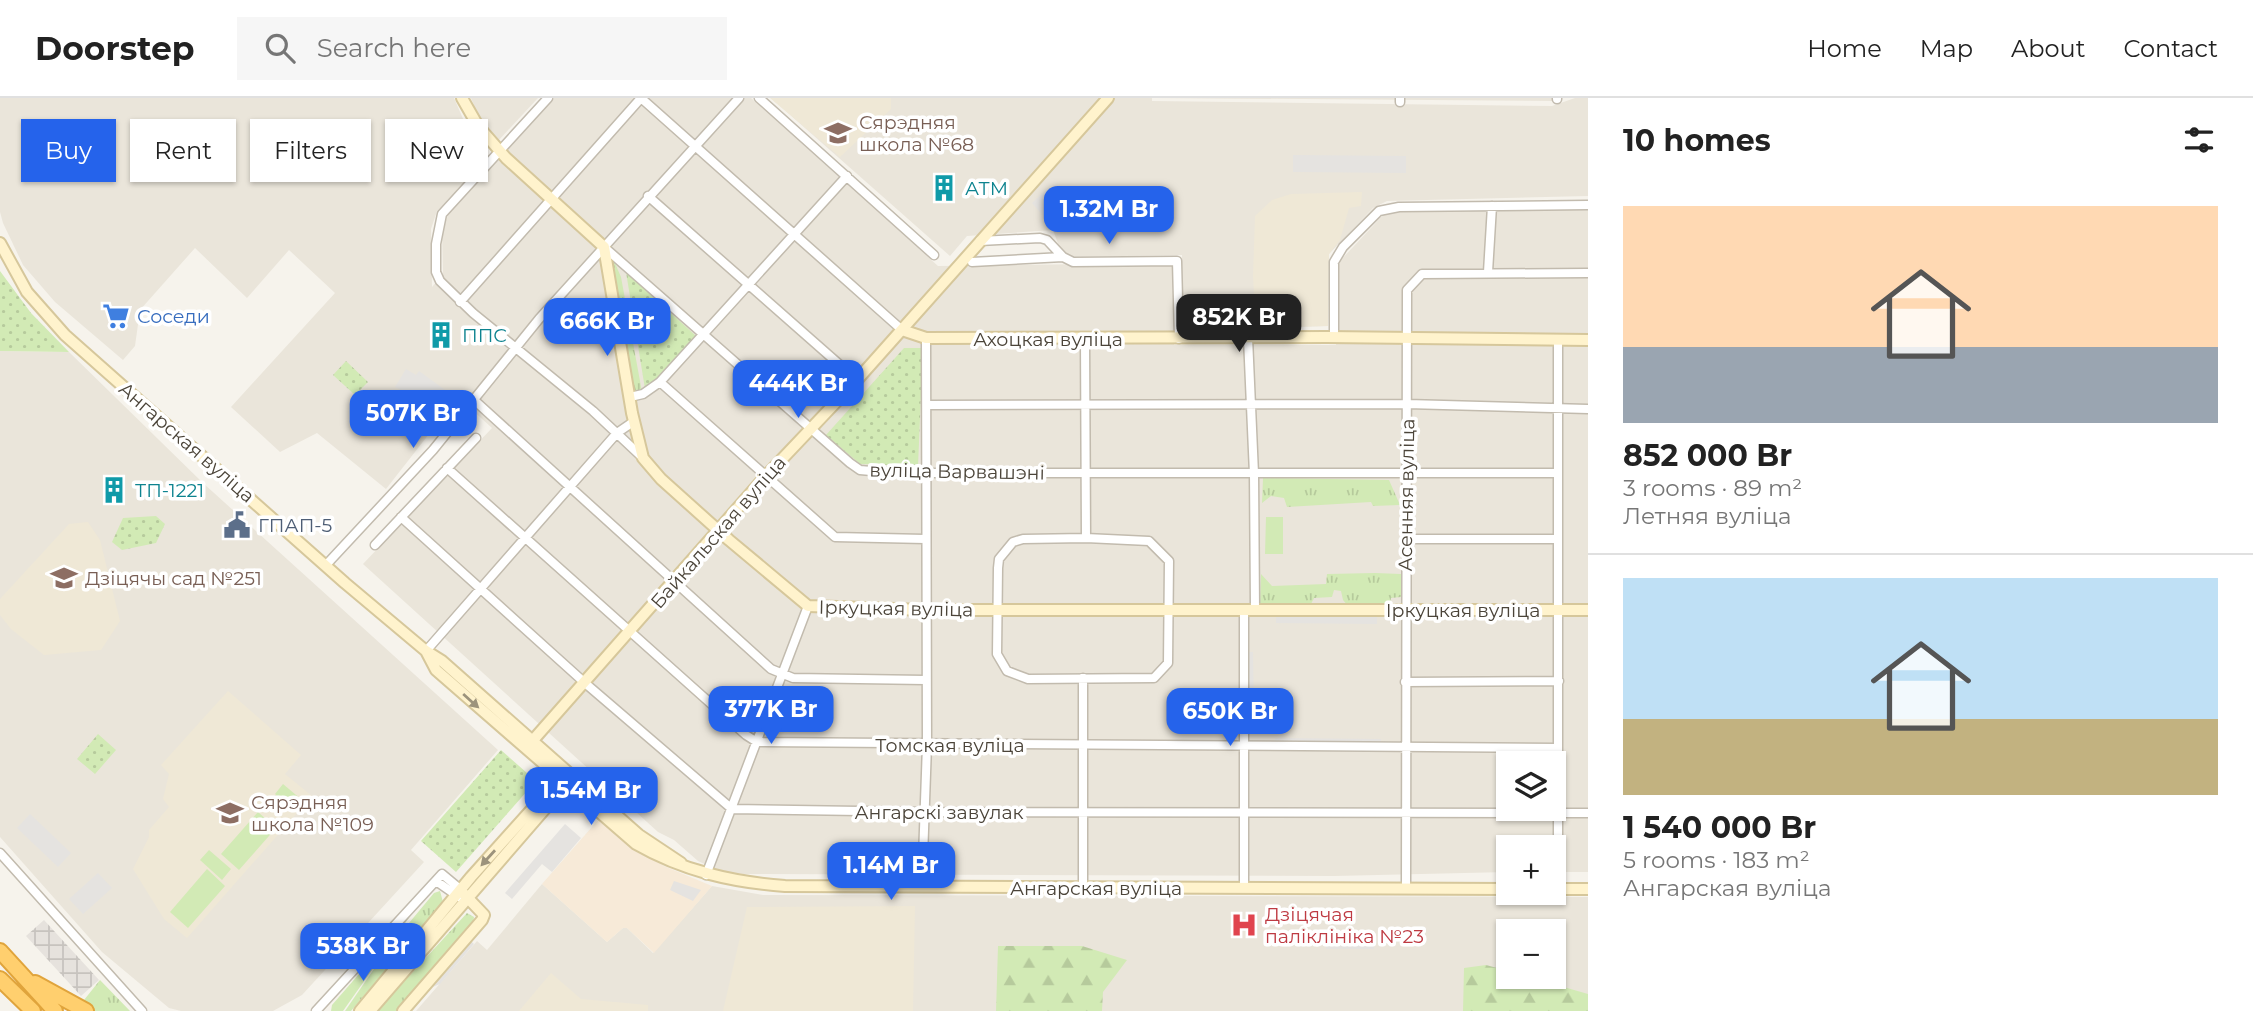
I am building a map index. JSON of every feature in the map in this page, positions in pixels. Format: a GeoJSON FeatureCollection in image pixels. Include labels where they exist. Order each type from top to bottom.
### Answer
{"type":"FeatureCollection","features":[{"type":"Feature","properties":{"kind":"highway"},"geometry":{"type":"LineString","coordinates":[[0,951],[55,1011]]}},
{"type":"Feature","properties":{"kind":"highway"},"geometry":{"type":"LineString","coordinates":[[22,975],[86,1011]]}},
{"type":"Feature","properties":{"kind":"highway"},"geometry":{"type":"LineString","coordinates":[[0,979],[17,1011]]}},
{"type":"Feature","properties":{"kind":"highway"},"geometry":{"type":"LineString","coordinates":[[0,979],[33,1011]]}},
{"type":"Feature","properties":{"kind":"main road","name":"вуліца Варвашэні"},"geometry":{"type":"LineString","coordinates":[[462,98],[478,126],[499,152],[604,247]]}},
{"type":"Feature","properties":{"kind":"main road","name":"Байкальская вуліца"},"geometry":{"type":"LineString","coordinates":[[528,746],[765,477],[857,380],[977,242],[1108,98]]}},
{"type":"Feature","properties":{"kind":"main road","name":"Ангарская вуліца"},"geometry":{"type":"LineString","coordinates":[[0,243],[27,292],[65,334],[426,651],[436,670],[528,746],[636,844],[666,862],[706,875],[785,886],[1496,889]]}},
{"type":"Feature","properties":{"kind":"main road"},"geometry":{"type":"LineString","coordinates":[[604,247],[633,422],[643,458]]}},
{"type":"Feature","properties":{"kind":"main road","name":"Ахоцкая вуліца"},"geometry":{"type":"LineString","coordinates":[[902,330],[926,338],[1085,340],[1334,337],[1588,341]]}},
{"type":"Feature","properties":{"kind":"main road","name":"Іркуцкая вуліца"},"geometry":{"type":"LineString","coordinates":[[643,458],[661,479],[808,606],[925,610],[1588,610]]}},
{"type":"Feature","properties":{"kind":"main road"},"geometry":{"type":"LineString","coordinates":[[360,1011],[461,895],[566,781]]}},
{"type":"Feature","properties":{"kind":"main road"},"geometry":{"type":"LineString","coordinates":[[1566,889],[1588,889]]}},
{"type":"Feature","properties":{"kind":"main road"},"geometry":{"type":"LineString","coordinates":[[370,1011],[461,895]]}},
{"type":"Feature","properties":{"kind":"main road"},"geometry":{"type":"LineString","coordinates":[[403,1011],[482,920],[484,915],[461,895]]}},
{"type":"Feature","properties":{"kind":"street","name":"Іркуцкая вуліца"},"geometry":{"type":"LineString","coordinates":[[548,98],[440,219],[436,272],[460,302],[617,433],[643,458]]}},
{"type":"Feature","properties":{"kind":"street","name":"Ахоцкая вуліца"},"geometry":{"type":"LineString","coordinates":[[641,98],[902,330]]}},
{"type":"Feature","properties":{"kind":"street"},"geometry":{"type":"LineString","coordinates":[[460,302],[641,98]]}},
{"type":"Feature","properties":{"kind":"street"},"geometry":{"type":"LineString","coordinates":[[326,565],[433,450],[515,348],[648,196],[739,98]]}},
{"type":"Feature","properties":{"kind":"street"},"geometry":{"type":"LineString","coordinates":[[759,98],[934,255]]}},
{"type":"Feature","properties":{"kind":"street"},"geometry":{"type":"LineString","coordinates":[[630,397],[643,394],[660,382],[847,176]]}},
{"type":"Feature","properties":{"kind":"street"},"geometry":{"type":"LineString","coordinates":[[648,196],[857,380]]}},
{"type":"Feature","properties":{"kind":"street"},"geometry":{"type":"LineString","coordinates":[[1334,337],[1334,262],[1343,247],[1379,211],[1588,205]]}},
{"type":"Feature","properties":{"kind":"street"},"geometry":{"type":"LineString","coordinates":[[1488,272],[1492,206]]}},
{"type":"Feature","properties":{"kind":"street"},"geometry":{"type":"LineString","coordinates":[[977,242],[1040,237],[1048,240],[1063,257],[1073,262],[1177,261],[1179,339]]}},
{"type":"Feature","properties":{"kind":"street","name":"вуліца Варвашэні"},"geometry":{"type":"LineString","coordinates":[[604,247],[860,470],[926,473],[1558,473]]}},
{"type":"Feature","properties":{"kind":"street"},"geometry":{"type":"LineString","coordinates":[[972,262],[1063,257]]}},
{"type":"Feature","properties":{"kind":"street","name":"Асенняя вуліца"},"geometry":{"type":"LineString","coordinates":[[1406,889],[1407,289],[1422,274],[1588,273]]}},
{"type":"Feature","properties":{"kind":"street"},"geometry":{"type":"LineString","coordinates":[[922,886],[926,746],[926,338]]}},
{"type":"Feature","properties":{"kind":"street"},"geometry":{"type":"LineString","coordinates":[[1244,888],[1244,746],[1254,474],[1248,338]]}},
{"type":"Feature","properties":{"kind":"street"},"geometry":{"type":"LineString","coordinates":[[1085,340],[1086,538]]}},
{"type":"Feature","properties":{"kind":"street"},"geometry":{"type":"LineString","coordinates":[[1557,748],[1561,610],[1558,539],[1558,340]]}},
{"type":"Feature","properties":{"kind":"street"},"geometry":{"type":"LineString","coordinates":[[660,382],[835,537],[925,539]]}},
{"type":"Feature","properties":{"kind":"street"},"geometry":{"type":"LineString","coordinates":[[473,399],[492,419],[782,676],[925,680]]}},
{"type":"Feature","properties":{"kind":"street"},"geometry":{"type":"LineString","coordinates":[[927,405],[1407,404],[1588,409]]}},
{"type":"Feature","properties":{"kind":"street"},"geometry":{"type":"LineString","coordinates":[[426,651],[617,433],[633,422]]}},
{"type":"Feature","properties":{"kind":"street"},"geometry":{"type":"LineString","coordinates":[[375,545],[476,438]]}},
{"type":"Feature","properties":{"kind":"street"},"geometry":{"type":"LineString","coordinates":[[447,468],[746,736],[757,742]]}},
{"type":"Feature","properties":{"kind":"street"},"geometry":{"type":"LineString","coordinates":[[401,517],[585,683],[732,809]]}},
{"type":"Feature","properties":{"kind":"street"},"geometry":{"type":"LineString","coordinates":[[1086,538],[1149,541],[1169,561],[1168,663],[1154,678],[1028,679],[1007,671],[997,654],[999,559],[1013,542],[1086,538]]}},
{"type":"Feature","properties":{"kind":"street"},"geometry":{"type":"LineString","coordinates":[[1405,539],[1558,539]]}},
{"type":"Feature","properties":{"kind":"street"},"geometry":{"type":"LineString","coordinates":[[706,875],[808,606]]}},
{"type":"Feature","properties":{"kind":"street"},"geometry":{"type":"LineString","coordinates":[[1083,678],[1083,889]]}},
{"type":"Feature","properties":{"kind":"street"},"geometry":{"type":"LineString","coordinates":[[1405,682],[1559,681]]}},
{"type":"Feature","properties":{"kind":"street","name":"Томская вуліца"},"geometry":{"type":"LineString","coordinates":[[757,742],[926,746],[1557,748]]}},
{"type":"Feature","properties":{"kind":"street","name":"Ангарскі завулак"},"geometry":{"type":"LineString","coordinates":[[732,809],[1084,813],[1496,813]]}},
{"type":"Feature","properties":{"kind":"street","name":"Ангарскі завулак"},"geometry":{"type":"LineString","coordinates":[[1566,813],[1588,813]]}},
{"type":"Feature","properties":{"kind":"street"},"geometry":{"type":"LineString","coordinates":[[0,853],[142,1011]]}},
{"type":"Feature","properties":{"kind":"street"},"geometry":{"type":"LineString","coordinates":[[316,1011],[439,877],[461,895]]}},
{"type":"Feature","properties":{"kind":"shaded area"},"geometry":{"type":"Polygon","coordinates":[[[0,98],[454,98],[463,119],[385,119],[385,182],[465,182],[437,211],[431,229],[432,287],[443,274],[442,231],[448,215],[478,182],[488,182],[488,171],[554,98],[751,98],[938,266],[1172,263],[1174,345],[1336,345],[1338,263],[1386,212],[1588,207],[1588,872],[1566,872],[1566,835],[1496,835],[1496,872],[1334,876],[744,874],[720,871],[698,861],[674,840],[658,832],[363,564],[492,428],[458,397],[386,489],[317,433],[280,452],[231,407],[335,293],[289,250],[247,298],[195,248],[140,310],[135,346],[123,360],[55,302],[23,265],[0,212],[0,98]]]}},
{"type":"Feature","properties":{"kind":"shaded area"},"geometry":{"type":"Polygon","coordinates":[[[471,98],[538,98],[498,141],[488,128],[488,119],[481,119],[471,98]]]}},
{"type":"Feature","properties":{"kind":"shaded area","name":"Сярэдняя школа №68"},"geometry":{"type":"Polygon","coordinates":[[[770,98],[891,98],[891,109],[840,157],[770,98]]]}},
{"type":"Feature","properties":{"kind":"shaded area"},"geometry":{"type":"Polygon","coordinates":[[[771,98],[1152,98],[1152,101],[1552,106],[1575,98],[1588,98],[1588,196],[1387,201],[1373,208],[1329,254],[1328,326],[1182,330],[1182,255],[1063,257],[1053,230],[967,236],[950,256],[771,98]]]}},
{"type":"Feature","properties":{"kind":"shaded area"},"geometry":{"type":"Polygon","coordinates":[[[1154,98],[1561,98],[1553,101],[1154,98]]]}},
{"type":"Feature","properties":{"kind":"shaded area"},"geometry":{"type":"Polygon","coordinates":[[[1293,155],[1406,156],[1406,173],[1293,172],[1293,155]]]}},
{"type":"Feature","properties":{"kind":"shaded area"},"geometry":{"type":"Polygon","coordinates":[[[1046,190],[1069,216],[1055,229],[1032,203],[1046,190]]]}},
{"type":"Feature","properties":{"kind":"shaded area"},"geometry":{"type":"Polygon","coordinates":[[[1362,192],[1361,206],[1349,208],[1340,240],[1329,254],[1328,326],[1256,328],[1253,276],[1255,216],[1272,200],[1291,194],[1362,192]]]}},
{"type":"Feature","properties":{"kind":"shaded area"},"geometry":{"type":"Polygon","coordinates":[[[0,351],[69,352],[203,483],[498,750],[411,850],[424,862],[302,995],[273,1011],[181,1011],[169,1008],[102,952],[0,837],[0,351]]]}},
{"type":"Feature","properties":{"kind":"shaded area"},"geometry":{"type":"Polygon","coordinates":[[[406,369],[416,375],[419,371],[452,395],[448,402],[443,399],[436,410],[395,387],[406,369]]]}},
{"type":"Feature","properties":{"kind":"shaded area","name":"Дзіцячы сад №251"},"geometry":{"type":"Polygon","coordinates":[[[88,522],[100,540],[120,621],[101,650],[44,655],[11,629],[0,615],[0,599],[69,524],[88,522]]]}},
{"type":"Feature","properties":{"kind":"shaded area"},"geometry":{"type":"Polygon","coordinates":[[[1276,616],[1377,617],[1377,624],[1276,623],[1276,616]]]}},
{"type":"Feature","properties":{"kind":"shaded area"},"geometry":{"type":"Polygon","coordinates":[[[1247,652],[1253,652],[1254,717],[1248,717],[1247,652]]]}},
{"type":"Feature","properties":{"kind":"shaded area","name":"Сярэдняя школа №109"},"geometry":{"type":"Polygon","coordinates":[[[228,691],[301,755],[285,774],[312,796],[187,938],[164,919],[133,869],[149,837],[149,830],[169,807],[163,799],[169,774],[161,765],[228,691]]]}},
{"type":"Feature","properties":{"kind":"shaded area"},"geometry":{"type":"Polygon","coordinates":[[[1262,699],[1276,699],[1276,732],[1262,732],[1262,699]]]}},
{"type":"Feature","properties":{"kind":"shaded area"},"geometry":{"type":"Polygon","coordinates":[[[1275,738],[1381,739],[1381,744],[1275,743],[1275,738]]]}},
{"type":"Feature","properties":{"kind":"shaded area"},"geometry":{"type":"Polygon","coordinates":[[[30,814],[71,853],[58,867],[17,828],[30,814]]]}},
{"type":"Feature","properties":{"kind":"shaded area"},"geometry":{"type":"Polygon","coordinates":[[[599,819],[664,866],[712,886],[654,953],[627,928],[623,928],[607,942],[542,884],[599,819]]]}},
{"type":"Feature","properties":{"kind":"shaded area"},"geometry":{"type":"Polygon","coordinates":[[[565,824],[581,838],[552,872],[542,864],[512,899],[505,893],[565,824]]]}},
{"type":"Feature","properties":{"kind":"shaded area"},"geometry":{"type":"Polygon","coordinates":[[[98,873],[112,888],[83,914],[69,899],[98,873]]]}},
{"type":"Feature","properties":{"kind":"shaded area"},"geometry":{"type":"Polygon","coordinates":[[[674,881],[701,890],[693,901],[670,890],[674,881]]]}},
{"type":"Feature","properties":{"kind":"shaded area"},"geometry":{"type":"Polygon","coordinates":[[[542,884],[607,942],[623,928],[627,928],[653,953],[712,886],[763,895],[1496,897],[1496,905],[1566,905],[1566,897],[1588,897],[1588,1011],[416,1011],[477,941],[487,950],[542,884]]]}},
{"type":"Feature","properties":{"kind":"shaded area"},"geometry":{"type":"Polygon","coordinates":[[[915,906],[913,1011],[723,1011],[747,907],[915,906]]]}},
{"type":"Feature","properties":{"kind":"shaded area"},"geometry":{"type":"Polygon","coordinates":[[[44,920],[99,980],[81,996],[26,936],[44,920]]]}},
{"type":"Feature","properties":{"kind":"shaded area"},"geometry":{"type":"Polygon","coordinates":[[[1326,938],[1374,938],[1374,949],[1326,949],[1326,938]]]}},
{"type":"Feature","properties":{"kind":"shaded area"},"geometry":{"type":"Polygon","coordinates":[[[470,940],[474,944],[440,984],[430,988],[411,1011],[406,1011],[470,940]]]}},
{"type":"Feature","properties":{"kind":"shaded area"},"geometry":{"type":"Polygon","coordinates":[[[551,973],[581,999],[648,1005],[648,1011],[519,1011],[551,973]]]}},
{"type":"Feature","properties":{"kind":"green space"},"geometry":{"type":"Polygon","coordinates":[[[614,261],[621,277],[642,392],[634,391],[611,264],[614,261]]]}},
{"type":"Feature","properties":{"kind":"green space"},"geometry":{"type":"Polygon","coordinates":[[[0,271],[31,313],[69,352],[0,351],[0,271]]]}},
{"type":"Feature","properties":{"kind":"green space"},"geometry":{"type":"Polygon","coordinates":[[[626,272],[696,336],[658,381],[645,389],[626,272]]]}},
{"type":"Feature","properties":{"kind":"green space"},"geometry":{"type":"Polygon","coordinates":[[[904,348],[923,348],[918,466],[860,464],[826,435],[904,348]]]}},
{"type":"Feature","properties":{"kind":"green space"},"geometry":{"type":"Polygon","coordinates":[[[346,361],[368,382],[355,395],[333,375],[346,361]]]}},
{"type":"Feature","properties":{"kind":"green space"},"geometry":{"type":"Polygon","coordinates":[[[1263,478],[1389,480],[1400,505],[1373,506],[1371,502],[1287,507],[1284,498],[1271,496],[1262,503],[1263,478]]]}},
{"type":"Feature","properties":{"kind":"green space"},"geometry":{"type":"Polygon","coordinates":[[[156,516],[165,524],[156,543],[122,550],[112,542],[123,518],[156,516]]]}},
{"type":"Feature","properties":{"kind":"green space"},"geometry":{"type":"Polygon","coordinates":[[[1266,517],[1283,517],[1283,554],[1265,554],[1266,517]]]}},
{"type":"Feature","properties":{"kind":"green space"},"geometry":{"type":"Polygon","coordinates":[[[1261,574],[1272,586],[1326,584],[1327,574],[1401,574],[1401,597],[1391,598],[1390,605],[1349,607],[1343,600],[1341,591],[1334,590],[1332,597],[1314,598],[1310,606],[1260,604],[1261,574]]]}},
{"type":"Feature","properties":{"kind":"green space"},"geometry":{"type":"Polygon","coordinates":[[[98,734],[116,750],[95,774],[77,759],[98,734]]]}},
{"type":"Feature","properties":{"kind":"green space"},"geometry":{"type":"Polygon","coordinates":[[[501,750],[536,781],[456,872],[421,841],[501,750]]]}},
{"type":"Feature","properties":{"kind":"green space"},"geometry":{"type":"Polygon","coordinates":[[[283,784],[302,800],[293,810],[275,794],[283,784]]]}},
{"type":"Feature","properties":{"kind":"green space"},"geometry":{"type":"Polygon","coordinates":[[[258,812],[276,828],[239,870],[221,854],[258,812]]]}},
{"type":"Feature","properties":{"kind":"green space"},"geometry":{"type":"Polygon","coordinates":[[[209,850],[231,869],[222,880],[200,860],[209,850]]]}},
{"type":"Feature","properties":{"kind":"green space"},"geometry":{"type":"Polygon","coordinates":[[[207,869],[225,886],[188,928],[170,912],[207,869]]]}},
{"type":"Feature","properties":{"kind":"green space"},"geometry":{"type":"Polygon","coordinates":[[[440,891],[443,902],[351,1011],[345,1011],[389,947],[434,893],[440,891]]]}},
{"type":"Feature","properties":{"kind":"green space"},"geometry":{"type":"Polygon","coordinates":[[[413,912],[343,1011],[331,1011],[332,1005],[413,912]]]}},
{"type":"Feature","properties":{"kind":"green space"},"geometry":{"type":"Polygon","coordinates":[[[467,913],[474,917],[473,924],[400,1011],[377,1011],[467,913]]]}},
{"type":"Feature","properties":{"kind":"green space"},"geometry":{"type":"Polygon","coordinates":[[[998,946],[1082,946],[1127,960],[1103,992],[1102,1011],[996,1011],[998,946]]]}},
{"type":"Feature","properties":{"kind":"green space"},"geometry":{"type":"Polygon","coordinates":[[[1486,965],[1496,968],[1496,989],[1566,988],[1588,994],[1588,1011],[1463,1011],[1464,968],[1486,965]]]}},
{"type":"Feature","properties":{"kind":"green space"},"geometry":{"type":"Polygon","coordinates":[[[100,980],[130,1011],[91,1011],[80,1005],[100,980]]]}},
{"type":"Feature","properties":{"kind":"place","name":"Сярэдняя школа №68"},"geometry":{"type":"Point","coordinates":[838,133]}},
{"type":"Feature","properties":{"kind":"place","name":"АТМ"},"geometry":{"type":"Point","coordinates":[944,188]}},
{"type":"Feature","properties":{"kind":"place","name":"Соседи"},"geometry":{"type":"Point","coordinates":[116,316]}},
{"type":"Feature","properties":{"kind":"place","name":"ППС"},"geometry":{"type":"Point","coordinates":[441,335]}},
{"type":"Feature","properties":{"kind":"place","name":"ТП-1221"},"geometry":{"type":"Point","coordinates":[114,490]}},
{"type":"Feature","properties":{"kind":"place","name":"ГПАП-5"},"geometry":{"type":"Point","coordinates":[237,525]}},
{"type":"Feature","properties":{"kind":"place","name":"Дзіцячы сад №251"},"geometry":{"type":"Point","coordinates":[64,578]}},
{"type":"Feature","properties":{"kind":"place","name":"Сярэдняя школа №109"},"geometry":{"type":"Point","coordinates":[230,813]}},
{"type":"Feature","properties":{"kind":"place","name":"Дзіцячая паліклініка №23"},"geometry":{"type":"Point","coordinates":[1244,925]}}]}
